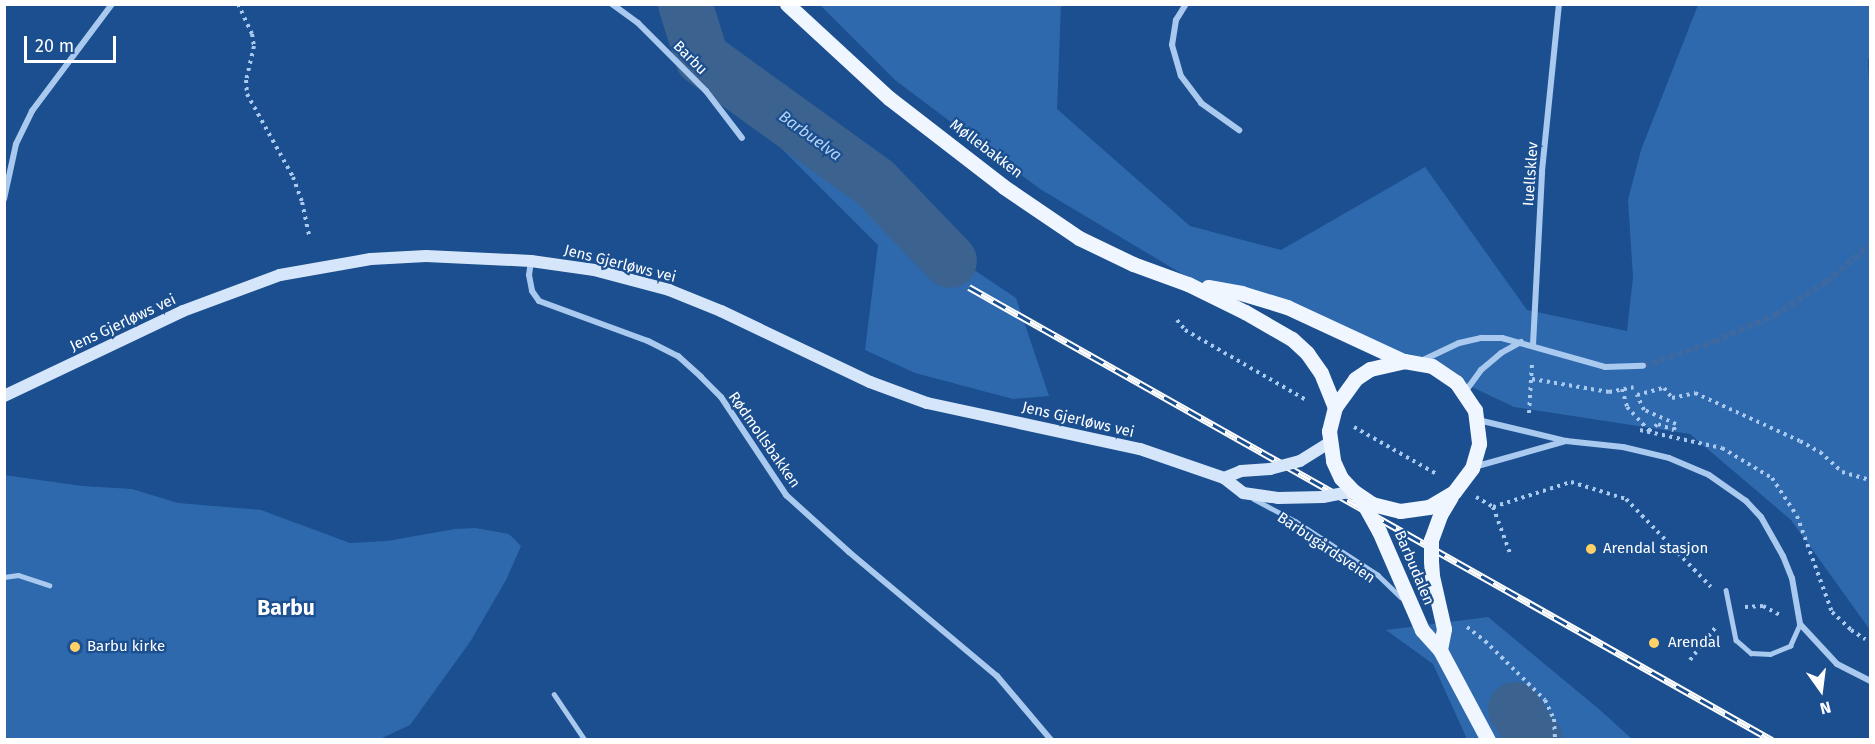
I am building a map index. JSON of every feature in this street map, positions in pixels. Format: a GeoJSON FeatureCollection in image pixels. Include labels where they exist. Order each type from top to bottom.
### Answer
{"type":"FeatureCollection","features":[{"type":"Feature","properties":{"kind":"main road","name":"Møllebakken"},"geometry":{"type":"LineString","coordinates":[[787,4],[889,98],[1004,187],[1079,238],[1133,264],[1188,284],[1245,312],[1292,339],[1308,353],[1321,373],[1335,407]]}},
{"type":"Feature","properties":{"kind":"main road","name":"Jens Gjerløws vei"},"geometry":{"type":"LineString","coordinates":[[4,396],[183,311],[280,275],[371,259],[426,256],[531,261],[594,270],[669,290],[721,311],[870,382],[927,402],[1140,449],[1224,478],[1243,493]]}},
{"type":"Feature","properties":{"kind":"main road","name":"Møllebakken"},"geometry":{"type":"LineString","coordinates":[[1188,284],[1241,293],[1287,307],[1411,361]]}},
{"type":"Feature","properties":{"kind":"main road"},"geometry":{"type":"LineString","coordinates":[[1411,361],[1445,373],[1465,392],[1478,420],[1479,444],[1472,468],[1454,492],[1429,507],[1415,511],[1386,509],[1356,494],[1333,461],[1329,444],[1335,407],[1355,379],[1370,369],[1411,361]]}},
{"type":"Feature","properties":{"kind":"main road"},"geometry":{"type":"LineString","coordinates":[[1224,478],[1240,471],[1270,469],[1300,461],[1329,444]]}},
{"type":"Feature","properties":{"kind":"main road","name":"Barbudalen"},"geometry":{"type":"LineString","coordinates":[[1440,650],[1444,629],[1432,576],[1431,540],[1440,515],[1454,492]]}},
{"type":"Feature","properties":{"kind":"main road"},"geometry":{"type":"LineString","coordinates":[[1243,493],[1278,498],[1356,494]]}},
{"type":"Feature","properties":{"kind":"main road","name":"Barbudalen"},"geometry":{"type":"LineString","coordinates":[[1356,494],[1379,531],[1422,630],[1440,650],[1488,740]]}},
{"type":"Feature","properties":{"kind":"street"},"geometry":{"type":"LineString","coordinates":[[4,199],[16,144],[32,111],[112,4]]}},
{"type":"Feature","properties":{"kind":"street","name":"Barbu"},"geometry":{"type":"LineString","coordinates":[[612,4],[638,23],[706,91],[742,138]]}},
{"type":"Feature","properties":{"kind":"street"},"geometry":{"type":"LineString","coordinates":[[1186,4],[1176,20],[1172,45],[1181,76],[1201,103],[1239,130]]}},
{"type":"Feature","properties":{"kind":"street","name":"Iuellsklev"},"geometry":{"type":"LineString","coordinates":[[1533,345],[1542,171],[1559,4]]}},
{"type":"Feature","properties":{"kind":"street","name":"Rødmollsbakken"},"geometry":{"type":"LineString","coordinates":[[531,261],[529,275],[532,291],[539,301],[648,341],[678,356],[701,377],[721,397],[786,495],[849,552],[997,675],[1051,740]]}},
{"type":"Feature","properties":{"kind":"street"},"geometry":{"type":"LineString","coordinates":[[1411,361],[1459,343],[1481,338],[1502,338],[1605,367],[1643,366]]}},
{"type":"Feature","properties":{"kind":"street"},"geometry":{"type":"LineString","coordinates":[[1465,392],[1481,370],[1501,353],[1521,342]]}},
{"type":"Feature","properties":{"kind":"street"},"geometry":{"type":"LineString","coordinates":[[1478,420],[1566,441],[1623,447],[1669,458],[1709,475],[1746,501],[1761,518],[1783,556],[1792,578],[1800,624],[1837,664],[1870,681]]}},
{"type":"Feature","properties":{"kind":"street"},"geometry":{"type":"LineString","coordinates":[[1472,468],[1566,441]]}},
{"type":"Feature","properties":{"kind":"lane"},"geometry":{"type":"LineString","coordinates":[[1243,493],[1295,521],[1378,575],[1410,605]]}},
{"type":"Feature","properties":{"kind":"lane"},"geometry":{"type":"LineString","coordinates":[[4,577],[18,575],[49,585]]}},
{"type":"Feature","properties":{"kind":"lane"},"geometry":{"type":"LineString","coordinates":[[1726,590],[1736,640],[1751,653],[1770,654],[1790,646],[1800,624]]}},
{"type":"Feature","properties":{"kind":"lane"},"geometry":{"type":"LineString","coordinates":[[554,694],[585,740]]}},
{"type":"Feature","properties":{"kind":"path"},"geometry":{"type":"LineString","coordinates":[[238,4],[252,34],[254,45],[246,80],[247,94],[292,177],[302,201],[309,236]]}},
{"type":"Feature","properties":{"kind":"path"},"geometry":{"type":"LineString","coordinates":[[1529,422],[1533,345]]}},
{"type":"Feature","properties":{"kind":"path"},"geometry":{"type":"LineString","coordinates":[[1532,379],[1574,388],[1609,392],[1638,386]]}},
{"type":"Feature","properties":{"kind":"path"},"geometry":{"type":"LineString","coordinates":[[1622,389],[1627,407],[1649,431],[1658,424],[1674,430],[1676,424],[1644,410],[1637,394],[1664,388],[1672,398],[1695,393],[1800,441],[1820,452],[1842,472],[1870,480]]}},
{"type":"Feature","properties":{"kind":"path"},"geometry":{"type":"LineString","coordinates":[[1493,507],[1511,556]]}},
{"type":"Feature","properties":{"kind":"path"},"geometry":{"type":"LineString","coordinates":[[1690,660],[1731,608],[1763,606],[1800,624]]}},
{"type":"Feature","properties":{"kind":"path"},"geometry":{"type":"LineString","coordinates":[[1458,626],[1466,626],[1485,641],[1545,700],[1554,719],[1555,740]]}},
{"type":"Feature","properties":{"kind":"shaded area"},"geometry":{"type":"Polygon","coordinates":[[[820,5],[1061,5],[1057,109],[1190,226],[1281,250],[1425,167],[1527,310],[1627,331],[1633,277],[1628,200],[1641,150],[1698,5],[1870,5],[1870,57],[1868,60],[1870,98],[1870,630],[1791,520],[1690,434],[1514,407],[1354,331],[1189,278],[1040,189],[895,80],[820,5]]]}},
{"type":"Feature","properties":{"kind":"shaded area"},"geometry":{"type":"Polygon","coordinates":[[[777,126],[868,199],[1016,298],[1049,396],[1013,399],[915,373],[865,350],[878,245],[763,130],[777,126]]]}},
{"type":"Feature","properties":{"kind":"shaded area"},"geometry":{"type":"Polygon","coordinates":[[[4,475],[82,486],[132,489],[178,503],[261,510],[350,543],[387,541],[455,529],[475,528],[509,534],[521,546],[506,580],[470,642],[410,725],[380,739],[5,739],[4,475]]]}},
{"type":"Feature","properties":{"kind":"shaded area"},"geometry":{"type":"Polygon","coordinates":[[[1488,617],[1632,739],[1467,739],[1433,664],[1386,630],[1488,617]]]}},
{"type":"Feature","properties":{"kind":"waterway","name":"Barbuelva"},"geometry":{"type":"LineString","coordinates":[[685,4],[702,58],[875,183],[950,261]]}},
{"type":"Feature","properties":{"kind":"waterway","name":"Barbuelva"},"geometry":{"type":"LineString","coordinates":[[1515,709],[1536,740]]}},
{"type":"Feature","properties":{"kind":"tunnel"},"geometry":{"type":"LineString","coordinates":[[1643,366],[1714,342],[1775,315],[1826,282],[1870,245]]}},
{"type":"Feature","properties":{"kind":"railway"},"geometry":{"type":"LineString","coordinates":[[969,287],[1772,740]]}},
{"type":"Feature","properties":{"kind":"place","name":"Arendal stasjon"},"geometry":{"type":"Point","coordinates":[1591,549]}},
{"type":"Feature","properties":{"kind":"place","name":"Arendal"},"geometry":{"type":"Point","coordinates":[1654,643]}},
{"type":"Feature","properties":{"kind":"place","name":"Barbu kirke"},"geometry":{"type":"Point","coordinates":[75,647]}},
{"type":"Feature","properties":{"kind":"district","name":"Barbu"},"geometry":{"type":"Point","coordinates":[286,608]}}]}
